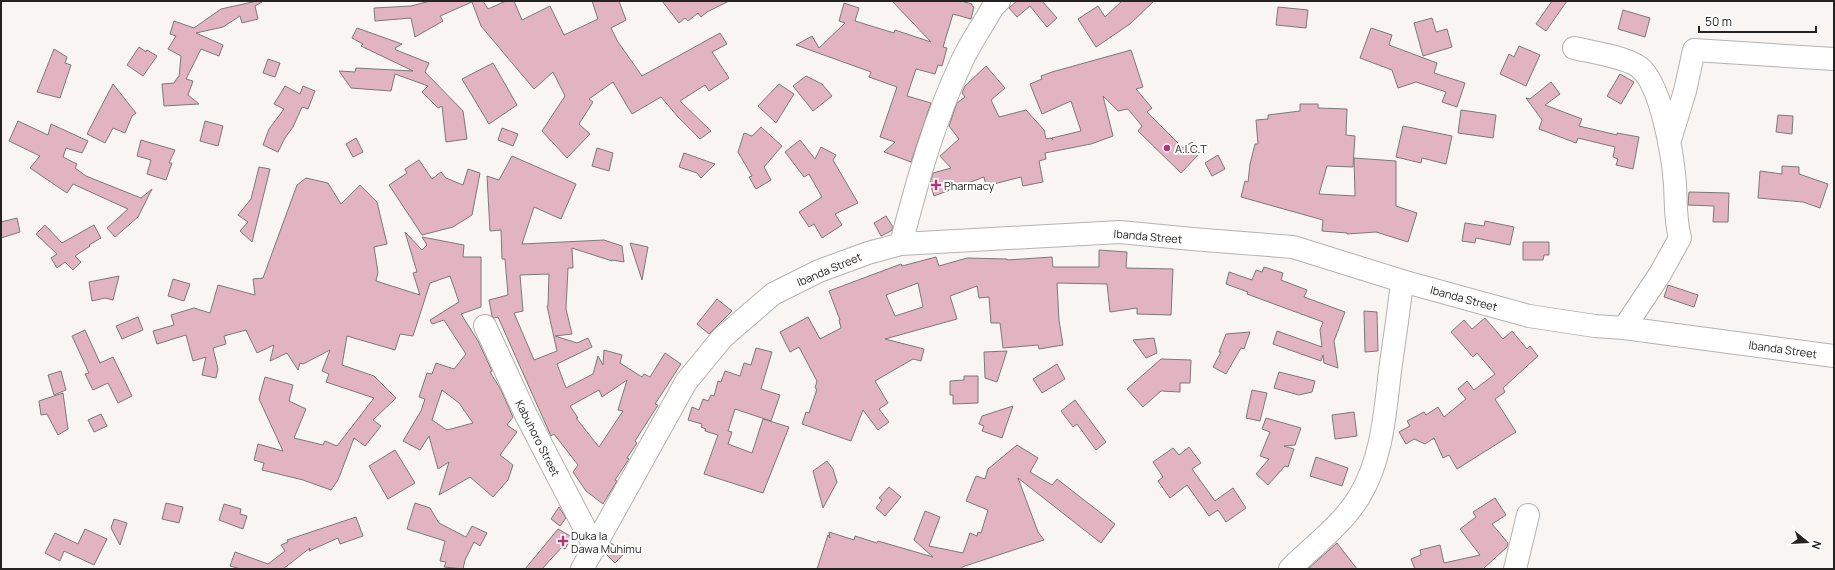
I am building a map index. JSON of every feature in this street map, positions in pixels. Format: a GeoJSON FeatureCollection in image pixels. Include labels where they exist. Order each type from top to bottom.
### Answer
{"type":"FeatureCollection","features":[{"type":"Feature","properties":{"kind":"street"},"geometry":{"type":"LineString","coordinates":[[901,244],[917,181],[938,118],[962,61],[993,7],[999,1]]}},
{"type":"Feature","properties":{"kind":"street"},"geometry":{"type":"LineString","coordinates":[[1574,48],[1619,59],[1638,66],[1650,79],[1659,103],[1675,183],[1676,225],[1680,238],[1660,274],[1624,328]]}},
{"type":"Feature","properties":{"kind":"street"},"geometry":{"type":"LineString","coordinates":[[1668,144],[1685,91],[1694,50],[1834,59]]}},
{"type":"Feature","properties":{"kind":"street","name":"Ibanda Street"},"geometry":{"type":"LineString","coordinates":[[582,569],[686,382],[722,338],[773,294],[819,271],[868,253],[901,244],[1120,232],[1293,247],[1402,281],[1529,316],[1595,326],[1624,328],[1834,356]]}},
{"type":"Feature","properties":{"kind":"street"},"geometry":{"type":"LineString","coordinates":[[1290,569],[1337,525],[1355,503],[1372,468],[1381,438],[1402,281]]}},
{"type":"Feature","properties":{"kind":"street","name":"Kabuhoro Street"},"geometry":{"type":"LineString","coordinates":[[485,326],[526,415],[595,548]]}},
{"type":"Feature","properties":{"kind":"street"},"geometry":{"type":"LineString","coordinates":[[1516,569],[1528,515]]}},
{"type":"Feature","properties":{"kind":"building"},"geometry":{"type":"Polygon","coordinates":[[[257,1],[262,2],[255,6],[258,19],[242,23],[240,16],[223,27],[196,33],[223,45],[219,56],[201,49],[186,79],[193,81],[188,95],[199,104],[164,106],[162,84],[174,83],[179,77],[181,56],[168,49],[176,36],[170,34],[174,21],[194,28],[221,9],[257,1]]]}},
{"type":"Feature","properties":{"kind":"building"},"geometry":{"type":"Polygon","coordinates":[[[430,1],[483,1],[488,9],[506,1],[514,1],[522,20],[550,6],[564,35],[598,19],[592,1],[619,1],[626,20],[611,28],[618,42],[642,76],[720,33],[727,44],[712,52],[729,78],[709,91],[705,85],[680,101],[711,131],[700,139],[661,97],[632,114],[613,82],[589,99],[593,102],[579,124],[590,134],[567,158],[542,131],[565,96],[553,72],[534,89],[481,26],[472,2],[440,16],[443,21],[415,37],[411,18],[375,21],[374,8],[411,6],[430,1]]]}},
{"type":"Feature","properties":{"kind":"building"},"geometry":{"type":"Polygon","coordinates":[[[662,1],[729,1],[707,12],[701,17],[698,13],[688,21],[685,18],[679,23],[662,1]]]}},
{"type":"Feature","properties":{"kind":"building"},"geometry":{"type":"Polygon","coordinates":[[[892,1],[961,1],[972,4],[974,7],[971,19],[953,14],[943,47],[947,48],[942,66],[938,65],[935,74],[916,69],[907,96],[931,103],[911,162],[884,152],[895,142],[880,137],[897,87],[869,77],[871,72],[796,45],[812,36],[819,48],[845,23],[839,21],[844,3],[859,8],[855,21],[894,33],[895,30],[931,42],[892,1]]]}},
{"type":"Feature","properties":{"kind":"building"},"geometry":{"type":"Polygon","coordinates":[[[1017,1],[1042,1],[1057,18],[1047,27],[1030,6],[1017,17],[1009,8],[1017,1]]]}},
{"type":"Feature","properties":{"kind":"building"},"geometry":{"type":"Polygon","coordinates":[[[1122,1],[1154,1],[1130,24],[1096,47],[1078,19],[1098,6],[1105,17],[1122,1]]]}},
{"type":"Feature","properties":{"kind":"building"},"geometry":{"type":"Polygon","coordinates":[[[1552,1],[1567,1],[1546,31],[1536,24],[1552,1]]]}},
{"type":"Feature","properties":{"kind":"building"},"geometry":{"type":"Polygon","coordinates":[[[1278,7],[1308,10],[1306,28],[1276,25],[1278,7]]]}},
{"type":"Feature","properties":{"kind":"building"},"geometry":{"type":"Polygon","coordinates":[[[1623,10],[1650,18],[1645,37],[1618,29],[1623,10]]]}},
{"type":"Feature","properties":{"kind":"building"},"geometry":{"type":"Polygon","coordinates":[[[1432,18],[1436,32],[1447,29],[1452,47],[1423,56],[1414,23],[1432,18]]]}},
{"type":"Feature","properties":{"kind":"building"},"geometry":{"type":"Polygon","coordinates":[[[357,28],[402,44],[395,48],[396,50],[429,63],[425,72],[463,111],[467,139],[446,142],[442,106],[438,108],[422,92],[428,86],[395,74],[391,91],[351,88],[339,71],[355,72],[356,68],[413,71],[361,46],[363,44],[352,38],[357,28]]]}},
{"type":"Feature","properties":{"kind":"building"},"geometry":{"type":"Polygon","coordinates":[[[1371,28],[1392,35],[1389,45],[1437,63],[1434,73],[1465,83],[1457,107],[1442,102],[1446,92],[1416,82],[1398,88],[1392,70],[1360,58],[1371,28]]]}},
{"type":"Feature","properties":{"kind":"building"},"geometry":{"type":"Polygon","coordinates":[[[1519,46],[1540,55],[1526,86],[1500,74],[1509,54],[1514,57],[1519,46]]]}},
{"type":"Feature","properties":{"kind":"building"},"geometry":{"type":"Polygon","coordinates":[[[139,47],[146,52],[147,50],[157,56],[143,76],[127,65],[139,47]]]}},
{"type":"Feature","properties":{"kind":"building"},"geometry":{"type":"Polygon","coordinates":[[[54,49],[67,57],[65,63],[71,65],[60,98],[37,92],[54,49]]]}},
{"type":"Feature","properties":{"kind":"building"},"geometry":{"type":"Polygon","coordinates":[[[1131,50],[1143,87],[1136,89],[1152,108],[1147,112],[1183,148],[1192,142],[1200,153],[1181,173],[1138,131],[1142,126],[1128,109],[1118,111],[1103,96],[1113,136],[1091,144],[1045,153],[1046,159],[1039,161],[1043,182],[1023,186],[1021,177],[986,186],[984,177],[934,196],[930,183],[933,173],[951,168],[940,156],[959,139],[949,126],[957,103],[965,97],[962,93],[965,86],[986,66],[1005,88],[991,100],[999,117],[1026,110],[1044,130],[1046,139],[1051,138],[1053,140],[1052,138],[1081,131],[1071,101],[1042,114],[1030,84],[1042,79],[1041,76],[1052,72],[1131,50]]]}},
{"type":"Feature","properties":{"kind":"building"},"geometry":{"type":"Polygon","coordinates":[[[268,59],[280,63],[275,77],[263,73],[268,59]]]}},
{"type":"Feature","properties":{"kind":"building"},"geometry":{"type":"Polygon","coordinates":[[[493,63],[517,105],[489,124],[462,79],[493,63]]]}},
{"type":"Feature","properties":{"kind":"building"},"geometry":{"type":"Polygon","coordinates":[[[1620,74],[1634,82],[1621,104],[1607,96],[1620,74]]]}},
{"type":"Feature","properties":{"kind":"building"},"geometry":{"type":"Polygon","coordinates":[[[806,76],[822,84],[832,96],[813,111],[793,86],[806,76]]]}},
{"type":"Feature","properties":{"kind":"building"},"geometry":{"type":"Polygon","coordinates":[[[1551,82],[1560,94],[1545,105],[1582,119],[1579,126],[1617,135],[1617,133],[1639,137],[1633,169],[1616,165],[1618,159],[1613,157],[1615,147],[1578,138],[1576,143],[1539,129],[1542,120],[1526,98],[1530,99],[1551,82]]]}},
{"type":"Feature","properties":{"kind":"building"},"geometry":{"type":"Polygon","coordinates":[[[113,84],[136,113],[132,116],[125,133],[113,128],[105,143],[87,134],[113,84]]]}},
{"type":"Feature","properties":{"kind":"building"},"geometry":{"type":"Polygon","coordinates":[[[779,84],[794,94],[776,123],[758,106],[779,84]]]}},
{"type":"Feature","properties":{"kind":"building"},"geometry":{"type":"Polygon","coordinates":[[[285,86],[300,94],[303,86],[315,91],[308,109],[302,107],[293,127],[285,138],[278,152],[263,145],[269,129],[284,109],[274,104],[285,86]]]}},
{"type":"Feature","properties":{"kind":"building"},"geometry":{"type":"Polygon","coordinates":[[[1300,104],[1318,104],[1318,108],[1347,109],[1346,135],[1355,136],[1353,167],[1327,166],[1319,194],[1355,196],[1354,158],[1396,161],[1396,206],[1417,213],[1408,242],[1376,232],[1347,234],[1322,231],[1323,220],[1241,197],[1245,181],[1248,182],[1250,164],[1255,144],[1258,144],[1256,120],[1268,119],[1268,115],[1300,111],[1300,104]]]}},
{"type":"Feature","properties":{"kind":"building"},"geometry":{"type":"Polygon","coordinates":[[[1461,110],[1496,115],[1493,138],[1458,133],[1461,110]]]}},
{"type":"Feature","properties":{"kind":"building"},"geometry":{"type":"Polygon","coordinates":[[[1778,115],[1793,116],[1792,134],[1776,132],[1778,115]]]}},
{"type":"Feature","properties":{"kind":"building"},"geometry":{"type":"Polygon","coordinates":[[[18,121],[48,135],[51,124],[88,141],[82,153],[66,148],[63,157],[77,164],[75,168],[86,176],[141,198],[152,189],[138,217],[115,237],[107,228],[128,209],[73,184],[67,193],[30,168],[40,156],[9,141],[18,121]]]}},
{"type":"Feature","properties":{"kind":"building"},"geometry":{"type":"Polygon","coordinates":[[[205,121],[223,126],[218,146],[200,141],[205,121]]]}},
{"type":"Feature","properties":{"kind":"building"},"geometry":{"type":"Polygon","coordinates":[[[1403,126],[1452,136],[1446,164],[1422,158],[1421,163],[1396,157],[1403,126]]]}},
{"type":"Feature","properties":{"kind":"building"},"geometry":{"type":"Polygon","coordinates":[[[761,127],[782,146],[764,167],[771,180],[756,189],[749,177],[752,176],[738,152],[744,133],[752,136],[761,127]]]}},
{"type":"Feature","properties":{"kind":"building"},"geometry":{"type":"Polygon","coordinates":[[[502,128],[518,134],[513,146],[498,140],[502,128]]]}},
{"type":"Feature","properties":{"kind":"building"},"geometry":{"type":"Polygon","coordinates":[[[356,138],[363,152],[353,157],[346,144],[356,138]]]}},
{"type":"Feature","properties":{"kind":"building"},"geometry":{"type":"Polygon","coordinates":[[[141,140],[175,150],[169,163],[172,163],[166,180],[147,174],[151,160],[137,156],[141,140]]]}},
{"type":"Feature","properties":{"kind":"building"},"geometry":{"type":"Polygon","coordinates":[[[800,140],[815,159],[821,147],[836,155],[833,160],[858,203],[835,214],[842,225],[822,238],[814,224],[809,227],[799,212],[822,197],[809,174],[804,177],[785,152],[800,140]]]}},
{"type":"Feature","properties":{"kind":"building"},"geometry":{"type":"Polygon","coordinates":[[[597,148],[613,153],[609,171],[592,166],[597,148]]]}},
{"type":"Feature","properties":{"kind":"building"},"geometry":{"type":"Polygon","coordinates":[[[684,153],[715,164],[701,178],[697,173],[679,167],[684,153]]]}},
{"type":"Feature","properties":{"kind":"building"},"geometry":{"type":"Polygon","coordinates":[[[1218,155],[1225,169],[1212,176],[1205,163],[1218,155]]]}},
{"type":"Feature","properties":{"kind":"building"},"geometry":{"type":"Polygon","coordinates":[[[512,156],[576,184],[561,219],[534,207],[522,244],[604,240],[622,246],[624,262],[612,261],[572,248],[573,268],[568,268],[566,309],[572,334],[555,336],[577,343],[588,338],[592,347],[557,364],[566,388],[593,374],[598,356],[603,365],[604,350],[622,355],[620,363],[642,377],[644,374],[650,377],[665,353],[681,364],[655,404],[658,405],[635,441],[637,443],[627,458],[629,459],[615,480],[617,481],[603,504],[586,491],[573,472],[578,465],[554,434],[551,436],[498,317],[494,318],[492,316],[489,300],[508,295],[505,259],[502,259],[501,230],[490,231],[487,176],[499,180],[512,156]],[[549,274],[520,275],[523,311],[514,313],[534,360],[557,351],[547,306],[549,274]],[[627,380],[602,397],[599,390],[570,406],[578,418],[576,418],[599,447],[623,411],[618,410],[627,380]]]}},
{"type":"Feature","properties":{"kind":"building"},"geometry":{"type":"Polygon","coordinates":[[[419,160],[432,179],[441,172],[446,178],[463,185],[468,169],[480,173],[472,215],[453,227],[422,235],[389,185],[407,173],[405,169],[419,160]]]}},
{"type":"Feature","properties":{"kind":"building"},"geometry":{"type":"Polygon","coordinates":[[[1782,166],[1799,167],[1799,174],[1828,184],[1820,208],[1803,202],[1758,198],[1760,171],[1782,174],[1782,166]]]}},
{"type":"Feature","properties":{"kind":"building"},"geometry":{"type":"Polygon","coordinates":[[[259,167],[270,169],[252,242],[240,231],[248,222],[238,215],[251,199],[259,167]]]}},
{"type":"Feature","properties":{"kind":"building"},"geometry":{"type":"Polygon","coordinates":[[[306,178],[328,183],[341,204],[360,185],[377,202],[387,244],[374,247],[378,272],[376,281],[420,295],[413,273],[417,272],[405,232],[422,250],[427,245],[422,237],[464,245],[463,257],[481,257],[481,307],[461,314],[478,341],[492,371],[490,372],[501,390],[513,417],[507,425],[517,432],[500,455],[513,465],[508,480],[493,497],[470,477],[439,495],[449,462],[438,469],[429,436],[420,450],[403,441],[421,411],[425,399],[419,397],[427,373],[432,374],[436,363],[454,369],[466,354],[444,320],[432,324],[430,320],[459,302],[450,276],[430,283],[413,336],[400,334],[395,350],[347,336],[342,365],[374,376],[396,398],[373,420],[381,426],[365,446],[354,438],[338,480],[331,490],[303,480],[262,470],[264,463],[254,460],[258,444],[283,451],[259,399],[265,377],[293,385],[289,401],[306,409],[294,438],[323,445],[325,441],[337,446],[374,398],[326,382],[329,374],[322,371],[330,350],[303,364],[300,363],[298,370],[287,353],[270,361],[274,345],[257,353],[246,330],[224,336],[226,344],[213,348],[218,369],[216,378],[202,375],[206,357],[193,361],[186,335],[157,344],[153,331],[174,325],[171,315],[194,308],[210,313],[218,285],[255,295],[253,279],[263,278],[297,185],[306,178]],[[442,390],[432,420],[447,430],[473,423],[459,403],[442,390]]]}},
{"type":"Feature","properties":{"kind":"building"},"geometry":{"type":"Polygon","coordinates":[[[1689,192],[1729,193],[1728,222],[1713,222],[1714,206],[1688,205],[1689,192]]]}},
{"type":"Feature","properties":{"kind":"building"},"geometry":{"type":"Polygon","coordinates":[[[886,216],[893,227],[891,231],[881,236],[874,223],[886,216]]]}},
{"type":"Feature","properties":{"kind":"building"},"geometry":{"type":"Polygon","coordinates":[[[17,218],[20,232],[1,238],[1,222],[17,218]]]}},
{"type":"Feature","properties":{"kind":"building"},"geometry":{"type":"Polygon","coordinates":[[[1485,221],[1514,227],[1510,245],[1476,238],[1475,243],[1462,241],[1465,223],[1484,226],[1485,221]]]}},
{"type":"Feature","properties":{"kind":"building"},"geometry":{"type":"Polygon","coordinates":[[[45,225],[62,243],[94,225],[101,238],[75,256],[81,262],[73,270],[65,262],[57,268],[51,258],[57,254],[36,234],[45,225]]]}},
{"type":"Feature","properties":{"kind":"building"},"geometry":{"type":"Polygon","coordinates":[[[1523,242],[1549,242],[1549,255],[1544,255],[1543,260],[1523,260],[1523,242]]]}},
{"type":"Feature","properties":{"kind":"building"},"geometry":{"type":"Polygon","coordinates":[[[630,243],[648,247],[642,280],[630,243]]]}},
{"type":"Feature","properties":{"kind":"building"},"geometry":{"type":"Polygon","coordinates":[[[1099,250],[1127,252],[1126,268],[1173,269],[1171,315],[1137,314],[1137,308],[1110,312],[1107,284],[1057,283],[1059,320],[1063,345],[1039,349],[1038,345],[1003,348],[1000,323],[991,323],[989,297],[979,298],[977,286],[950,296],[957,319],[885,339],[924,349],[921,361],[913,359],[875,381],[888,403],[879,409],[889,422],[878,430],[863,410],[851,441],[802,424],[806,412],[809,413],[817,389],[815,388],[817,381],[799,347],[790,352],[780,332],[808,317],[820,339],[841,328],[840,320],[829,291],[901,264],[902,266],[936,257],[939,266],[967,258],[1007,260],[1052,257],[1053,267],[1099,267],[1099,250]],[[918,283],[886,295],[895,316],[923,307],[918,283]]]}},
{"type":"Feature","properties":{"kind":"building"},"geometry":{"type":"Polygon","coordinates":[[[1264,267],[1283,273],[1281,280],[1307,290],[1304,297],[1345,312],[1334,341],[1338,368],[1324,363],[1323,355],[1321,361],[1273,344],[1277,331],[1322,347],[1320,330],[1323,322],[1247,294],[1248,292],[1226,284],[1229,272],[1252,280],[1256,270],[1262,272],[1264,267]]]}},
{"type":"Feature","properties":{"kind":"building"},"geometry":{"type":"Polygon","coordinates":[[[119,276],[113,300],[105,298],[92,301],[89,282],[119,276]]]}},
{"type":"Feature","properties":{"kind":"building"},"geometry":{"type":"Polygon","coordinates":[[[173,279],[190,284],[184,301],[168,296],[173,279]]]}},
{"type":"Feature","properties":{"kind":"building"},"geometry":{"type":"Polygon","coordinates":[[[1668,285],[1698,295],[1694,307],[1664,297],[1668,285]]]}},
{"type":"Feature","properties":{"kind":"building"},"geometry":{"type":"Polygon","coordinates":[[[717,299],[732,311],[709,334],[697,324],[717,299]]]}},
{"type":"Feature","properties":{"kind":"building"},"geometry":{"type":"Polygon","coordinates":[[[1364,311],[1377,312],[1378,351],[1365,352],[1364,311]]]}},
{"type":"Feature","properties":{"kind":"building"},"geometry":{"type":"Polygon","coordinates":[[[138,317],[143,330],[122,339],[116,326],[138,317]]]}},
{"type":"Feature","properties":{"kind":"building"},"geometry":{"type":"Polygon","coordinates":[[[1485,318],[1503,339],[1512,331],[1527,349],[1530,346],[1538,356],[1503,388],[1505,392],[1495,399],[1516,432],[1457,469],[1449,455],[1443,458],[1434,438],[1425,444],[1414,439],[1406,444],[1399,432],[1410,426],[1407,421],[1424,412],[1426,415],[1438,407],[1444,417],[1466,399],[1458,389],[1467,381],[1474,390],[1495,374],[1477,353],[1473,357],[1451,332],[1464,320],[1472,329],[1485,318]]]}},
{"type":"Feature","properties":{"kind":"building"},"geometry":{"type":"Polygon","coordinates":[[[85,330],[100,363],[113,357],[132,396],[118,403],[108,383],[93,390],[85,374],[89,373],[72,336],[85,330]]]}},
{"type":"Feature","properties":{"kind":"building"},"geometry":{"type":"Polygon","coordinates":[[[1250,332],[1244,349],[1241,348],[1226,374],[1213,367],[1221,352],[1219,352],[1226,334],[1250,332]]]}},
{"type":"Feature","properties":{"kind":"building"},"geometry":{"type":"Polygon","coordinates":[[[1154,338],[1157,353],[1146,358],[1133,340],[1154,338]]]}},
{"type":"Feature","properties":{"kind":"building"},"geometry":{"type":"Polygon","coordinates":[[[756,348],[772,352],[761,389],[780,395],[771,421],[735,409],[728,431],[732,432],[728,444],[752,453],[763,419],[789,427],[763,493],[704,474],[718,435],[705,431],[706,429],[701,427],[702,424],[688,420],[692,407],[699,410],[703,399],[708,401],[711,395],[714,396],[718,381],[721,382],[725,371],[740,376],[744,363],[751,365],[756,348]]]}},
{"type":"Feature","properties":{"kind":"building"},"geometry":{"type":"Polygon","coordinates":[[[1007,351],[997,382],[985,378],[984,352],[1007,351]]]}},
{"type":"Feature","properties":{"kind":"building"},"geometry":{"type":"Polygon","coordinates":[[[1161,359],[1191,360],[1190,383],[1180,383],[1180,392],[1161,391],[1143,407],[1127,389],[1161,359]]]}},
{"type":"Feature","properties":{"kind":"building"},"geometry":{"type":"Polygon","coordinates":[[[1057,364],[1065,379],[1042,393],[1033,379],[1057,364]]]}},
{"type":"Feature","properties":{"kind":"building"},"geometry":{"type":"Polygon","coordinates":[[[61,371],[66,390],[54,395],[48,375],[61,371]]]}},
{"type":"Feature","properties":{"kind":"building"},"geometry":{"type":"Polygon","coordinates":[[[1279,372],[1315,381],[1312,392],[1299,395],[1274,388],[1279,372]]]}},
{"type":"Feature","properties":{"kind":"building"},"geometry":{"type":"Polygon","coordinates":[[[964,376],[978,376],[978,403],[953,404],[953,395],[950,395],[950,381],[964,380],[964,376]]]}},
{"type":"Feature","properties":{"kind":"building"},"geometry":{"type":"Polygon","coordinates":[[[1252,390],[1267,393],[1260,421],[1246,418],[1252,390]]]}},
{"type":"Feature","properties":{"kind":"building"},"geometry":{"type":"Polygon","coordinates":[[[63,393],[68,429],[58,435],[47,414],[41,415],[39,401],[63,393]]]}},
{"type":"Feature","properties":{"kind":"building"},"geometry":{"type":"Polygon","coordinates":[[[1075,400],[1106,442],[1096,450],[1077,424],[1073,427],[1061,411],[1075,400]]]}},
{"type":"Feature","properties":{"kind":"building"},"geometry":{"type":"Polygon","coordinates":[[[1013,406],[1002,438],[982,431],[984,426],[979,424],[982,416],[1013,406]]]}},
{"type":"Feature","properties":{"kind":"building"},"geometry":{"type":"Polygon","coordinates":[[[1354,412],[1357,436],[1335,439],[1332,415],[1354,412]]]}},
{"type":"Feature","properties":{"kind":"building"},"geometry":{"type":"Polygon","coordinates":[[[101,414],[107,426],[94,432],[88,420],[101,414]]]}},
{"type":"Feature","properties":{"kind":"building"},"geometry":{"type":"Polygon","coordinates":[[[1266,418],[1301,428],[1295,445],[1284,446],[1294,449],[1288,467],[1285,466],[1268,485],[1256,474],[1269,459],[1260,456],[1270,432],[1262,429],[1266,418]]]}},
{"type":"Feature","properties":{"kind":"building"},"geometry":{"type":"Polygon","coordinates":[[[1017,445],[1038,458],[1030,472],[1052,485],[1057,479],[1115,524],[1101,543],[1018,478],[1038,532],[1044,540],[962,567],[962,569],[817,569],[828,535],[830,538],[829,532],[854,540],[855,536],[877,543],[878,541],[933,557],[914,540],[925,511],[940,517],[929,546],[963,553],[970,533],[977,536],[978,532],[981,533],[988,510],[966,501],[976,476],[985,479],[988,469],[1017,445]]]}},
{"type":"Feature","properties":{"kind":"building"},"geometry":{"type":"Polygon","coordinates":[[[1189,447],[1201,463],[1192,469],[1215,501],[1233,488],[1246,508],[1226,522],[1218,510],[1209,516],[1187,485],[1170,498],[1158,481],[1163,477],[1153,462],[1173,448],[1179,455],[1189,447]]]}},
{"type":"Feature","properties":{"kind":"building"},"geometry":{"type":"Polygon","coordinates":[[[395,450],[415,483],[388,499],[369,466],[395,450]]]}},
{"type":"Feature","properties":{"kind":"building"},"geometry":{"type":"Polygon","coordinates":[[[1316,457],[1348,468],[1342,486],[1310,476],[1316,457]]]}},
{"type":"Feature","properties":{"kind":"building"},"geometry":{"type":"Polygon","coordinates":[[[827,461],[833,469],[837,482],[823,508],[813,471],[827,461]]]}},
{"type":"Feature","properties":{"kind":"building"},"geometry":{"type":"Polygon","coordinates":[[[889,487],[901,497],[885,516],[876,508],[882,500],[879,498],[889,487]]]}},
{"type":"Feature","properties":{"kind":"building"},"geometry":{"type":"Polygon","coordinates":[[[1495,498],[1506,515],[1492,524],[1508,543],[1507,547],[1483,569],[1415,569],[1411,559],[1421,555],[1420,550],[1440,545],[1444,563],[1480,555],[1460,529],[1476,517],[1473,512],[1495,498]]]}},
{"type":"Feature","properties":{"kind":"building"},"geometry":{"type":"Polygon","coordinates":[[[166,503],[183,507],[179,523],[162,519],[166,503]]]}},
{"type":"Feature","properties":{"kind":"building"},"geometry":{"type":"Polygon","coordinates":[[[415,503],[430,508],[439,523],[466,537],[472,526],[487,533],[480,546],[474,542],[465,560],[463,569],[444,567],[446,562],[440,561],[445,541],[407,529],[415,503]]]}},
{"type":"Feature","properties":{"kind":"building"},"geometry":{"type":"Polygon","coordinates":[[[224,504],[241,509],[240,514],[247,516],[243,529],[219,520],[224,504]]]}},
{"type":"Feature","properties":{"kind":"building"},"geometry":{"type":"Polygon","coordinates":[[[559,507],[566,518],[560,526],[551,519],[559,507]]]}},
{"type":"Feature","properties":{"kind":"building"},"geometry":{"type":"Polygon","coordinates":[[[356,517],[363,536],[340,544],[338,538],[309,551],[310,548],[283,569],[241,569],[230,566],[235,552],[268,564],[285,551],[281,545],[288,542],[287,540],[356,517]]]}},
{"type":"Feature","properties":{"kind":"building"},"geometry":{"type":"Polygon","coordinates":[[[114,519],[127,523],[120,545],[111,528],[114,519]]]}},
{"type":"Feature","properties":{"kind":"building"},"geometry":{"type":"Polygon","coordinates":[[[85,529],[107,539],[94,565],[64,551],[60,561],[45,553],[55,533],[78,544],[85,529]]]}},
{"type":"Feature","properties":{"kind":"building"},"geometry":{"type":"Polygon","coordinates":[[[558,529],[572,537],[565,549],[562,547],[542,569],[525,569],[558,529]]]}},
{"type":"Feature","properties":{"kind":"building"},"geometry":{"type":"Polygon","coordinates":[[[611,543],[625,553],[615,563],[606,554],[611,543]]]}},
{"type":"Feature","properties":{"kind":"building"},"geometry":{"type":"Polygon","coordinates":[[[1337,543],[1357,569],[1308,569],[1328,551],[1337,543]]]}},
{"type":"Feature","properties":{"kind":"place","name":"A.I.C.T"},"geometry":{"type":"Point","coordinates":[1167,148]}},
{"type":"Feature","properties":{"kind":"place","name":"Pharmacy"},"geometry":{"type":"Point","coordinates":[936,185]}},
{"type":"Feature","properties":{"kind":"place","name":"Duka la Dawa Muhimu"},"geometry":{"type":"Point","coordinates":[563,541]}}]}
